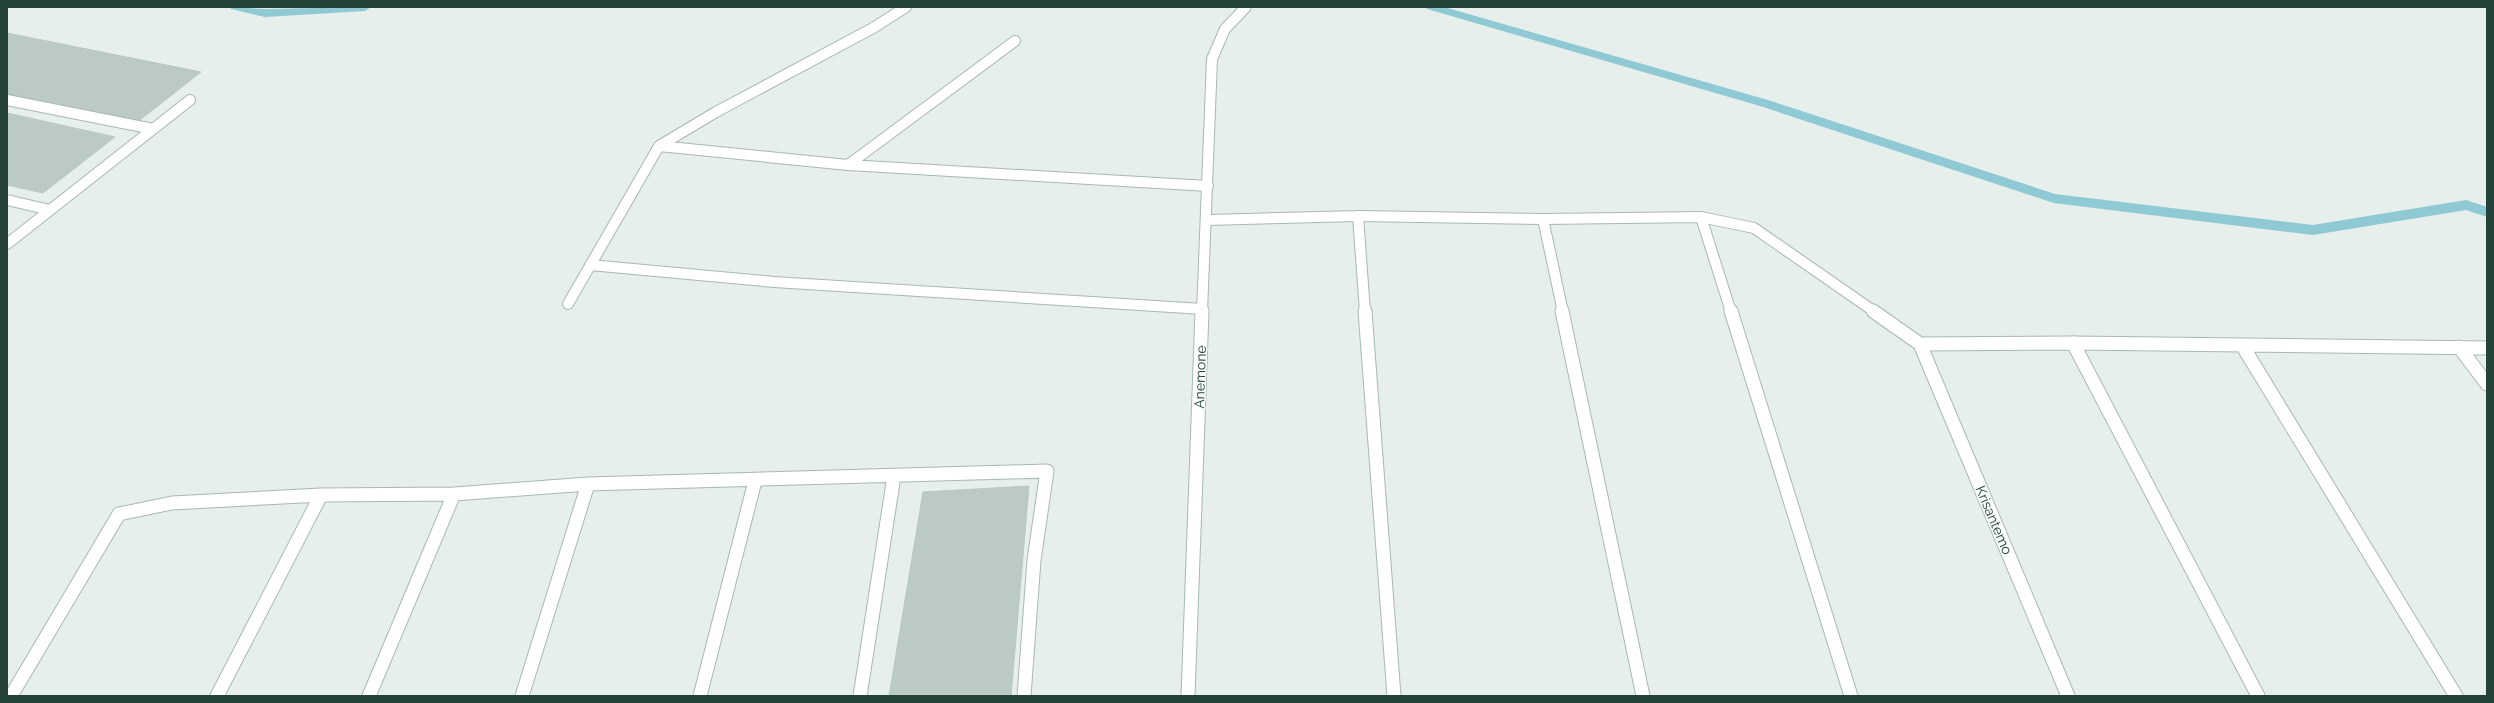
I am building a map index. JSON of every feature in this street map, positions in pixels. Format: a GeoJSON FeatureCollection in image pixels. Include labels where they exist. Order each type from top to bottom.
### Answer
{"type":"FeatureCollection","features":[{"type":"Feature","properties":{"kind":"street"},"geometry":{"type":"LineString","coordinates":[[568,304],[659,146],[716,112],[873,28],[906,7]]}},
{"type":"Feature","properties":{"kind":"street","name":"Anemone"},"geometry":{"type":"LineString","coordinates":[[1188,696],[1212,59],[1225,29],[1246,7]]}},
{"type":"Feature","properties":{"kind":"street"},"geometry":{"type":"LineString","coordinates":[[848,165],[1015,41]]}},
{"type":"Feature","properties":{"kind":"street"},"geometry":{"type":"LineString","coordinates":[[7,100],[153,128]]}},
{"type":"Feature","properties":{"kind":"street"},"geometry":{"type":"LineString","coordinates":[[7,244],[190,100]]}},
{"type":"Feature","properties":{"kind":"street"},"geometry":{"type":"LineString","coordinates":[[659,146],[848,165],[1208,186]]}},
{"type":"Feature","properties":{"kind":"street"},"geometry":{"type":"LineString","coordinates":[[7,200],[50,210]]}},
{"type":"Feature","properties":{"kind":"street"},"geometry":{"type":"LineString","coordinates":[[1358,216],[1394,696]]}},
{"type":"Feature","properties":{"kind":"street"},"geometry":{"type":"LineString","coordinates":[[1207,220],[1358,216],[1543,219],[1701,218],[1754,228],[1920,344],[2073,343],[2487,348]]}},
{"type":"Feature","properties":{"kind":"street"},"geometry":{"type":"LineString","coordinates":[[1701,218],[1851,696]]}},
{"type":"Feature","properties":{"kind":"street"},"geometry":{"type":"LineString","coordinates":[[1543,219],[1643,696]]}},
{"type":"Feature","properties":{"kind":"street"},"geometry":{"type":"LineString","coordinates":[[590,265],[774,282],[1203,309]]}},
{"type":"Feature","properties":{"kind":"street"},"geometry":{"type":"LineString","coordinates":[[2073,343],[2258,696]]}},
{"type":"Feature","properties":{"kind":"street","name":"Krisantemo"},"geometry":{"type":"LineString","coordinates":[[1920,344],[2068,696]]}},
{"type":"Feature","properties":{"kind":"street"},"geometry":{"type":"LineString","coordinates":[[2242,345],[2456,696]]}},
{"type":"Feature","properties":{"kind":"street"},"geometry":{"type":"LineString","coordinates":[[2460,347],[2487,384]]}},
{"type":"Feature","properties":{"kind":"street"},"geometry":{"type":"LineString","coordinates":[[11,696],[119,514],[172,503],[321,495],[454,494],[588,484],[755,481],[1047,471],[1034,560],[1024,696]]}},
{"type":"Feature","properties":{"kind":"street"},"geometry":{"type":"LineString","coordinates":[[860,696],[894,476]]}},
{"type":"Feature","properties":{"kind":"street"},"geometry":{"type":"LineString","coordinates":[[700,696],[755,481]]}},
{"type":"Feature","properties":{"kind":"street"},"geometry":{"type":"LineString","coordinates":[[522,696],[588,484]]}},
{"type":"Feature","properties":{"kind":"street"},"geometry":{"type":"LineString","coordinates":[[369,696],[454,494]]}},
{"type":"Feature","properties":{"kind":"street"},"geometry":{"type":"LineString","coordinates":[[217,696],[321,495]]}},
{"type":"Feature","properties":{"kind":"building"},"geometry":{"type":"Polygon","coordinates":[[[7,33],[201,72],[136,123],[7,96],[7,33]]]}},
{"type":"Feature","properties":{"kind":"building"},"geometry":{"type":"Polygon","coordinates":[[[7,113],[115,137],[43,193],[7,185],[7,113]]]}},
{"type":"Feature","properties":{"kind":"building"},"geometry":{"type":"Polygon","coordinates":[[[1029,486],[1011,696],[889,696],[923,492],[1029,486]]]}},
{"type":"Feature","properties":{"kind":"waterway"},"geometry":{"type":"LineString","coordinates":[[235,7],[265,13],[365,7]]}},
{"type":"Feature","properties":{"kind":"waterway"},"geometry":{"type":"LineString","coordinates":[[1431,7],[1764,103],[2054,198],[2313,230],[2466,205],[2487,212]]}}]}
